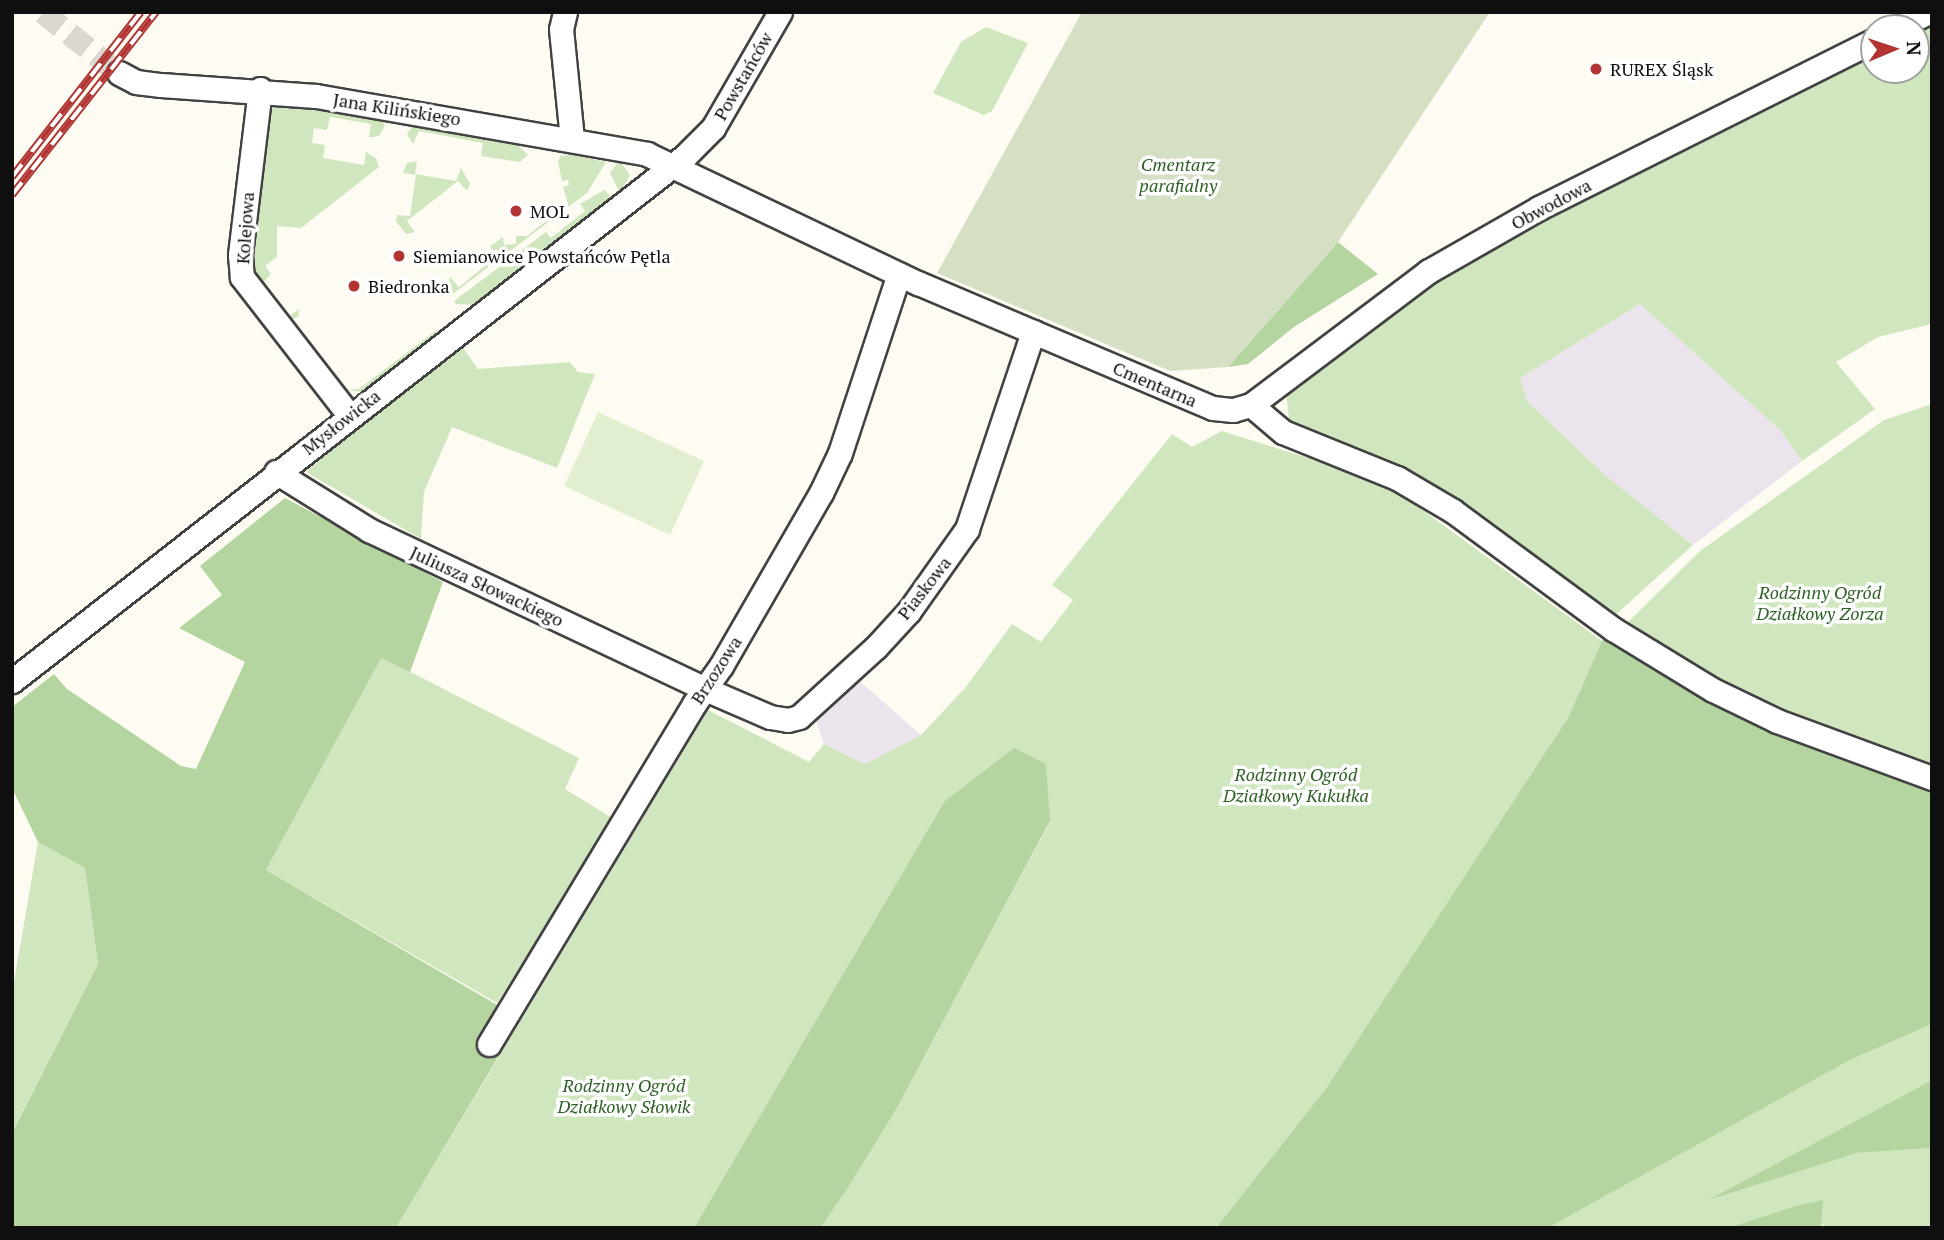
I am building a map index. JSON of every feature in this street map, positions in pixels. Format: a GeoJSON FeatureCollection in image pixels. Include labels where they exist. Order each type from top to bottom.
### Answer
{"type":"FeatureCollection","features":[{"type":"Feature","properties":{"kind":"street"},"geometry":{"type":"LineString","coordinates":[[565,12],[561,29],[572,139]]}},
{"type":"Feature","properties":{"kind":"street","name":"Powstańców"},"geometry":{"type":"LineString","coordinates":[[672,166],[713,128],[780,12]]}},
{"type":"Feature","properties":{"kind":"street","name":"Obwodowa"},"geometry":{"type":"LineString","coordinates":[[1251,405],[1429,271],[1539,208],[1860,47]]}},
{"type":"Feature","properties":{"kind":"street","name":"Jana Kilińskiego"},"geometry":{"type":"LineString","coordinates":[[119,73],[161,85],[260,89],[572,139],[647,154],[672,166]]}},
{"type":"Feature","properties":{"kind":"street","name":"Kolejowa"},"geometry":{"type":"LineString","coordinates":[[260,89],[240,255],[242,277],[349,415]]}},
{"type":"Feature","properties":{"kind":"street","name":"Cmentarna"},"geometry":{"type":"LineString","coordinates":[[672,166],[899,274],[1213,408],[1233,410],[1251,405]]}},
{"type":"Feature","properties":{"kind":"street","name":"Mysłowicka"},"geometry":{"type":"LineString","coordinates":[[12,681],[349,415],[672,166]]}},
{"type":"Feature","properties":{"kind":"street","name":"Brzozowa"},"geometry":{"type":"LineString","coordinates":[[489,1044],[705,689],[830,473],[899,274]]}},
{"type":"Feature","properties":{"kind":"street","name":"Piaskowa"},"geometry":{"type":"LineString","coordinates":[[705,689],[769,718],[799,718],[909,611],[949,557],[978,505],[1033,332]]}},
{"type":"Feature","properties":{"kind":"street"},"geometry":{"type":"LineString","coordinates":[[1251,405],[1283,432],[1397,478],[1453,511],[1613,629],[1713,690],[1777,721],[1932,778]]}},
{"type":"Feature","properties":{"kind":"street","name":"Juliusza Słowackiego"},"geometry":{"type":"LineString","coordinates":[[276,472],[343,517],[705,689]]}},
{"type":"Feature","properties":{"kind":"shaded area"},"geometry":{"type":"Polygon","coordinates":[[[1640,304],[1781,431],[1802,461],[1693,545],[1605,475],[1527,401],[1520,378],[1640,304]]]}},
{"type":"Feature","properties":{"kind":"shaded area"},"geometry":{"type":"Polygon","coordinates":[[[855,677],[921,735],[865,764],[824,744],[813,712],[855,677]]]}},
{"type":"Feature","properties":{"kind":"green space","name":"Cmentarz parafialny"},"geometry":{"type":"Polygon","coordinates":[[[1082,12],[1490,12],[1338,242],[1228,367],[1170,371],[937,273],[1082,12]]]}},
{"type":"Feature","properties":{"kind":"green space"},"geometry":{"type":"Polygon","coordinates":[[[1932,24],[1932,324],[1878,337],[1836,362],[1875,409],[1802,461],[1781,431],[1640,304],[1520,378],[1527,401],[1605,475],[1693,545],[1612,618],[1454,496],[1346,447],[1290,428],[1286,391],[1458,264],[1860,60],[1860,84],[1930,84],[1932,24]]]}},
{"type":"Feature","properties":{"kind":"green space"},"geometry":{"type":"Polygon","coordinates":[[[986,27],[1028,43],[992,111],[984,115],[933,93],[961,42],[986,27]]]}},
{"type":"Feature","properties":{"kind":"green space"},"geometry":{"type":"Polygon","coordinates":[[[271,104],[382,119],[385,126],[379,136],[373,137],[369,137],[371,124],[330,117],[327,130],[314,128],[312,143],[325,145],[323,158],[364,165],[366,152],[376,158],[379,167],[301,228],[277,226],[277,257],[265,266],[271,274],[262,284],[288,317],[299,309],[299,316],[290,321],[255,283],[249,262],[271,104]]]}},
{"type":"Feature","properties":{"kind":"green space"},"geometry":{"type":"Polygon","coordinates":[[[413,125],[518,145],[528,155],[520,162],[481,156],[483,143],[419,131],[413,144],[407,134],[413,125]]]}},
{"type":"Feature","properties":{"kind":"green space"},"geometry":{"type":"Polygon","coordinates":[[[571,155],[606,162],[587,193],[450,296],[446,288],[450,277],[459,287],[497,256],[490,246],[503,237],[504,245],[516,244],[516,236],[527,236],[568,204],[563,187],[569,185],[568,180],[562,181],[558,162],[560,156],[571,155]]]}},
{"type":"Feature","properties":{"kind":"green space"},"geometry":{"type":"Polygon","coordinates":[[[619,160],[630,175],[620,193],[610,173],[619,160]]]}},
{"type":"Feature","properties":{"kind":"green space"},"geometry":{"type":"Polygon","coordinates":[[[417,161],[415,174],[456,181],[461,168],[470,184],[467,191],[458,181],[407,221],[415,232],[406,234],[396,221],[397,215],[410,216],[416,175],[403,173],[407,163],[417,161]]]}},
{"type":"Feature","properties":{"kind":"green space"},"geometry":{"type":"Polygon","coordinates":[[[604,190],[613,198],[477,305],[456,304],[454,301],[546,232],[551,238],[585,211],[580,204],[604,190]]]}},
{"type":"Feature","properties":{"kind":"green space"},"geometry":{"type":"Polygon","coordinates":[[[1338,242],[1378,274],[1294,327],[1248,364],[1228,367],[1338,242]]]}},
{"type":"Feature","properties":{"kind":"green space"},"geometry":{"type":"Polygon","coordinates":[[[438,329],[433,338],[364,392],[345,390],[359,389],[438,329]]]}},
{"type":"Feature","properties":{"kind":"green space"},"geometry":{"type":"Polygon","coordinates":[[[459,342],[478,369],[570,362],[578,372],[595,374],[557,468],[452,427],[424,492],[421,539],[306,472],[459,342]]]}},
{"type":"Feature","properties":{"kind":"green space","name":"Rodzinny Ogród Działkowy Zorza"},"geometry":{"type":"Polygon","coordinates":[[[1932,404],[1932,765],[1751,698],[1628,622],[1700,551],[1884,420],[1932,404]]]}},
{"type":"Feature","properties":{"kind":"green space"},"geometry":{"type":"Polygon","coordinates":[[[598,412],[704,461],[670,535],[564,486],[598,412]]]}},
{"type":"Feature","properties":{"kind":"green space"},"geometry":{"type":"Polygon","coordinates":[[[1222,431],[1384,482],[1602,641],[1568,718],[1451,901],[1327,1087],[1216,1228],[820,1228],[897,1108],[1050,822],[944,802],[694,1228],[396,1228],[708,710],[809,762],[824,744],[865,764],[921,735],[965,688],[1012,624],[1041,642],[1073,600],[1052,585],[1172,434],[1192,447],[1222,431]]]}},
{"type":"Feature","properties":{"kind":"green space"},"geometry":{"type":"Polygon","coordinates":[[[285,498],[443,582],[410,672],[381,658],[266,870],[521,1019],[396,1228],[12,1228],[12,1133],[98,964],[85,868],[38,842],[12,788],[12,707],[54,674],[67,689],[181,766],[196,769],[245,662],[179,628],[222,595],[200,566],[285,498]]]}},
{"type":"Feature","properties":{"kind":"green space"},"geometry":{"type":"Polygon","coordinates":[[[1628,622],[1751,698],[1932,765],[1932,1024],[1848,1061],[1548,1228],[1216,1228],[1327,1087],[1568,718],[1602,641],[1628,622]]]}},
{"type":"Feature","properties":{"kind":"green space"},"geometry":{"type":"Polygon","coordinates":[[[381,657],[579,758],[565,789],[617,821],[497,1003],[266,870],[381,657]]]}},
{"type":"Feature","properties":{"kind":"green space"},"geometry":{"type":"Polygon","coordinates":[[[1014,748],[1046,764],[1050,821],[897,1108],[845,1192],[820,1228],[694,1228],[944,802],[1014,748]]]}},
{"type":"Feature","properties":{"kind":"green space"},"geometry":{"type":"Polygon","coordinates":[[[38,842],[85,868],[98,964],[12,1132],[12,993],[38,842]]]}},
{"type":"Feature","properties":{"kind":"green space"},"geometry":{"type":"Polygon","coordinates":[[[1932,1024],[1932,1080],[1712,1198],[1857,1153],[1932,1148],[1932,1228],[1821,1228],[1824,1226],[1792,1207],[1727,1228],[1548,1228],[1848,1061],[1932,1024]]]}},
{"type":"Feature","properties":{"kind":"green space"},"geometry":{"type":"Polygon","coordinates":[[[1932,1080],[1932,1148],[1857,1153],[1708,1200],[1932,1080]]]}},
{"type":"Feature","properties":{"kind":"green space"},"geometry":{"type":"Polygon","coordinates":[[[1823,1200],[1821,1228],[1727,1228],[1792,1207],[1823,1200]]]}},
{"type":"Feature","properties":{"kind":"tunnel"},"geometry":{"type":"LineString","coordinates":[[43,12],[119,73]]}},
{"type":"Feature","properties":{"kind":"railway"},"geometry":{"type":"LineString","coordinates":[[12,177],[141,12]]}},
{"type":"Feature","properties":{"kind":"railway"},"geometry":{"type":"LineString","coordinates":[[12,195],[156,12]]}},
{"type":"Feature","properties":{"kind":"place","name":"RUREX Śląsk"},"geometry":{"type":"Point","coordinates":[1596,69]}},
{"type":"Feature","properties":{"kind":"place","name":"MOL"},"geometry":{"type":"Point","coordinates":[516,211]}},
{"type":"Feature","properties":{"kind":"place","name":"Siemianowice Powstańców Pętla"},"geometry":{"type":"Point","coordinates":[399,256]}},
{"type":"Feature","properties":{"kind":"place","name":"Biedronka"},"geometry":{"type":"Point","coordinates":[354,286]}},
{"type":"Feature","properties":{"kind":"park label","name":"Rodzinny Ogród Działkowy Kukułka"},"geometry":{"type":"Point","coordinates":[1296,785]}},
{"type":"Feature","properties":{"kind":"park label","name":"Rodzinny Ogród Działkowy Słowik"},"geometry":{"type":"Point","coordinates":[624,1096]}}]}
